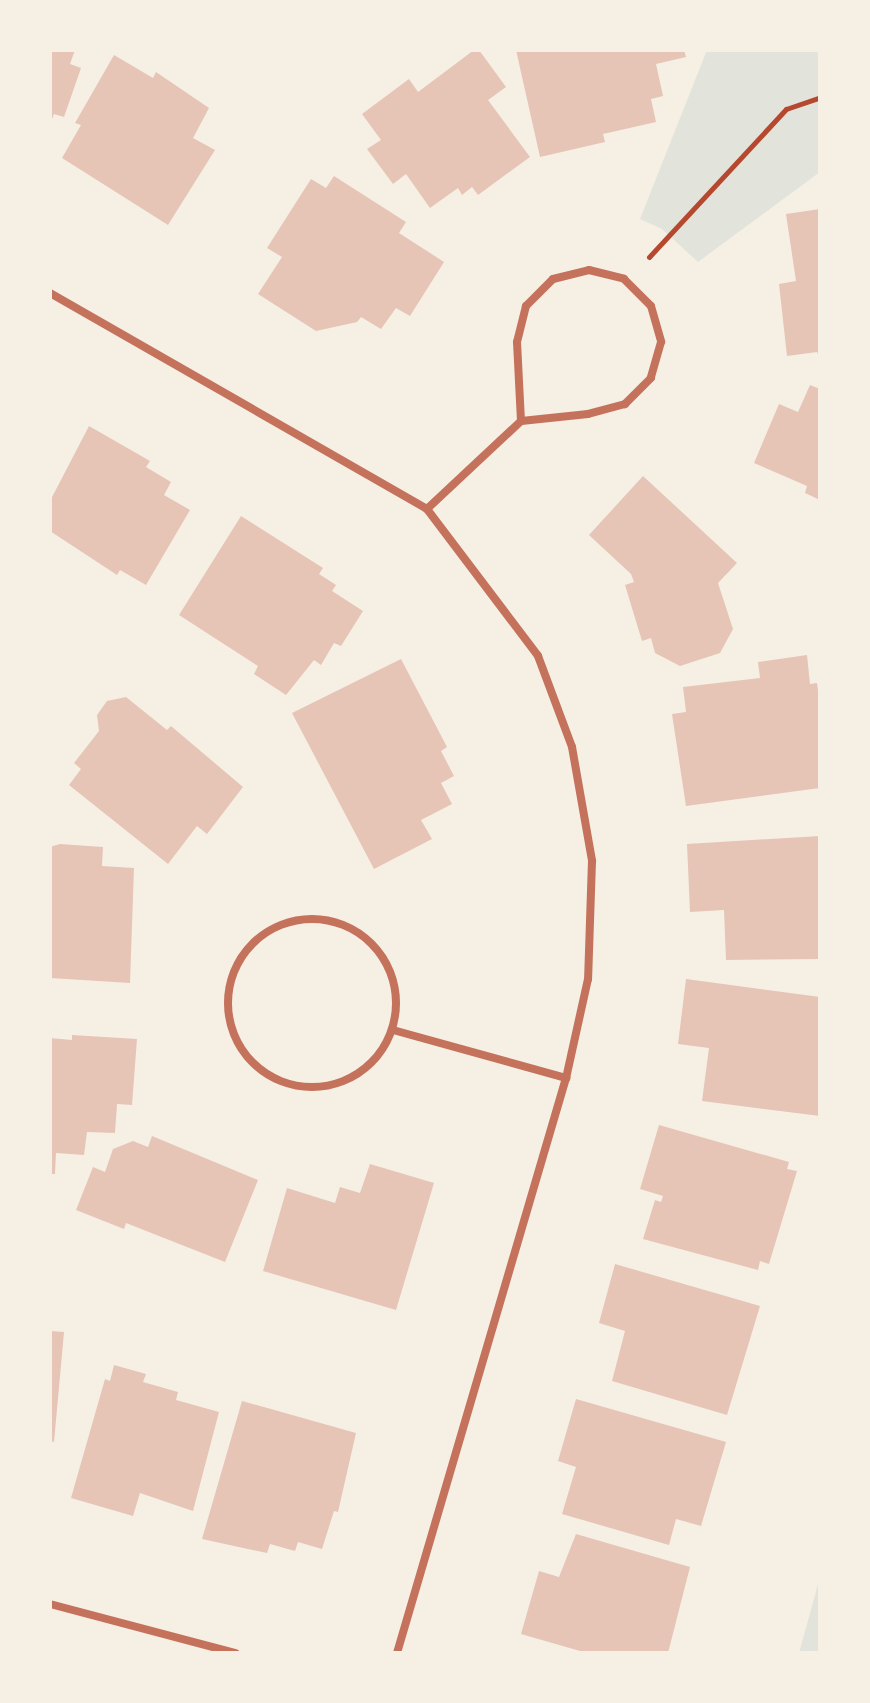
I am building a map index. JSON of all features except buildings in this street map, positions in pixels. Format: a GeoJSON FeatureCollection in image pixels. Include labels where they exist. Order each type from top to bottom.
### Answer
{"type":"FeatureCollection","features":[{"type":"Feature","properties":{"kind":"street"},"geometry":{"type":"LineString","coordinates":[[427,509],[521,421],[588,414],[625,404],[651,378],[661,342],[651,306],[624,279],[589,270],[553,279],[526,306],[517,342],[521,421]]}},
{"type":"Feature","properties":{"kind":"street"},"geometry":{"type":"LineString","coordinates":[[50,293],[366,469],[427,509],[538,656],[572,747],[592,861],[588,979],[566,1078],[397,1653]]}},
{"type":"Feature","properties":{"kind":"street"},"geometry":{"type":"LineString","coordinates":[[305,918],[338,921],[367,938],[388,964],[397,996],[393,1030],[377,1058],[351,1079],[318,1088],[286,1085],[256,1068],[236,1042],[226,1010],[230,977],[247,948],[273,927],[305,918]]}},
{"type":"Feature","properties":{"kind":"street"},"geometry":{"type":"LineString","coordinates":[[393,1030],[566,1078]]}},
{"type":"Feature","properties":{"kind":"street"},"geometry":{"type":"LineString","coordinates":[[50,1604],[236,1653]]}},
{"type":"Feature","properties":{"kind":"path"},"geometry":{"type":"LineString","coordinates":[[624,279],[786,109],[820,97]]}},
{"type":"Feature","properties":{"kind":"shaded area"},"geometry":{"type":"Polygon","coordinates":[[[707,50],[820,50],[820,172],[698,262],[662,229],[640,219],[707,50]]]}},
{"type":"Feature","properties":{"kind":"shaded area"},"geometry":{"type":"Polygon","coordinates":[[[820,1577],[820,1653],[799,1653],[820,1577]]]}}]}
